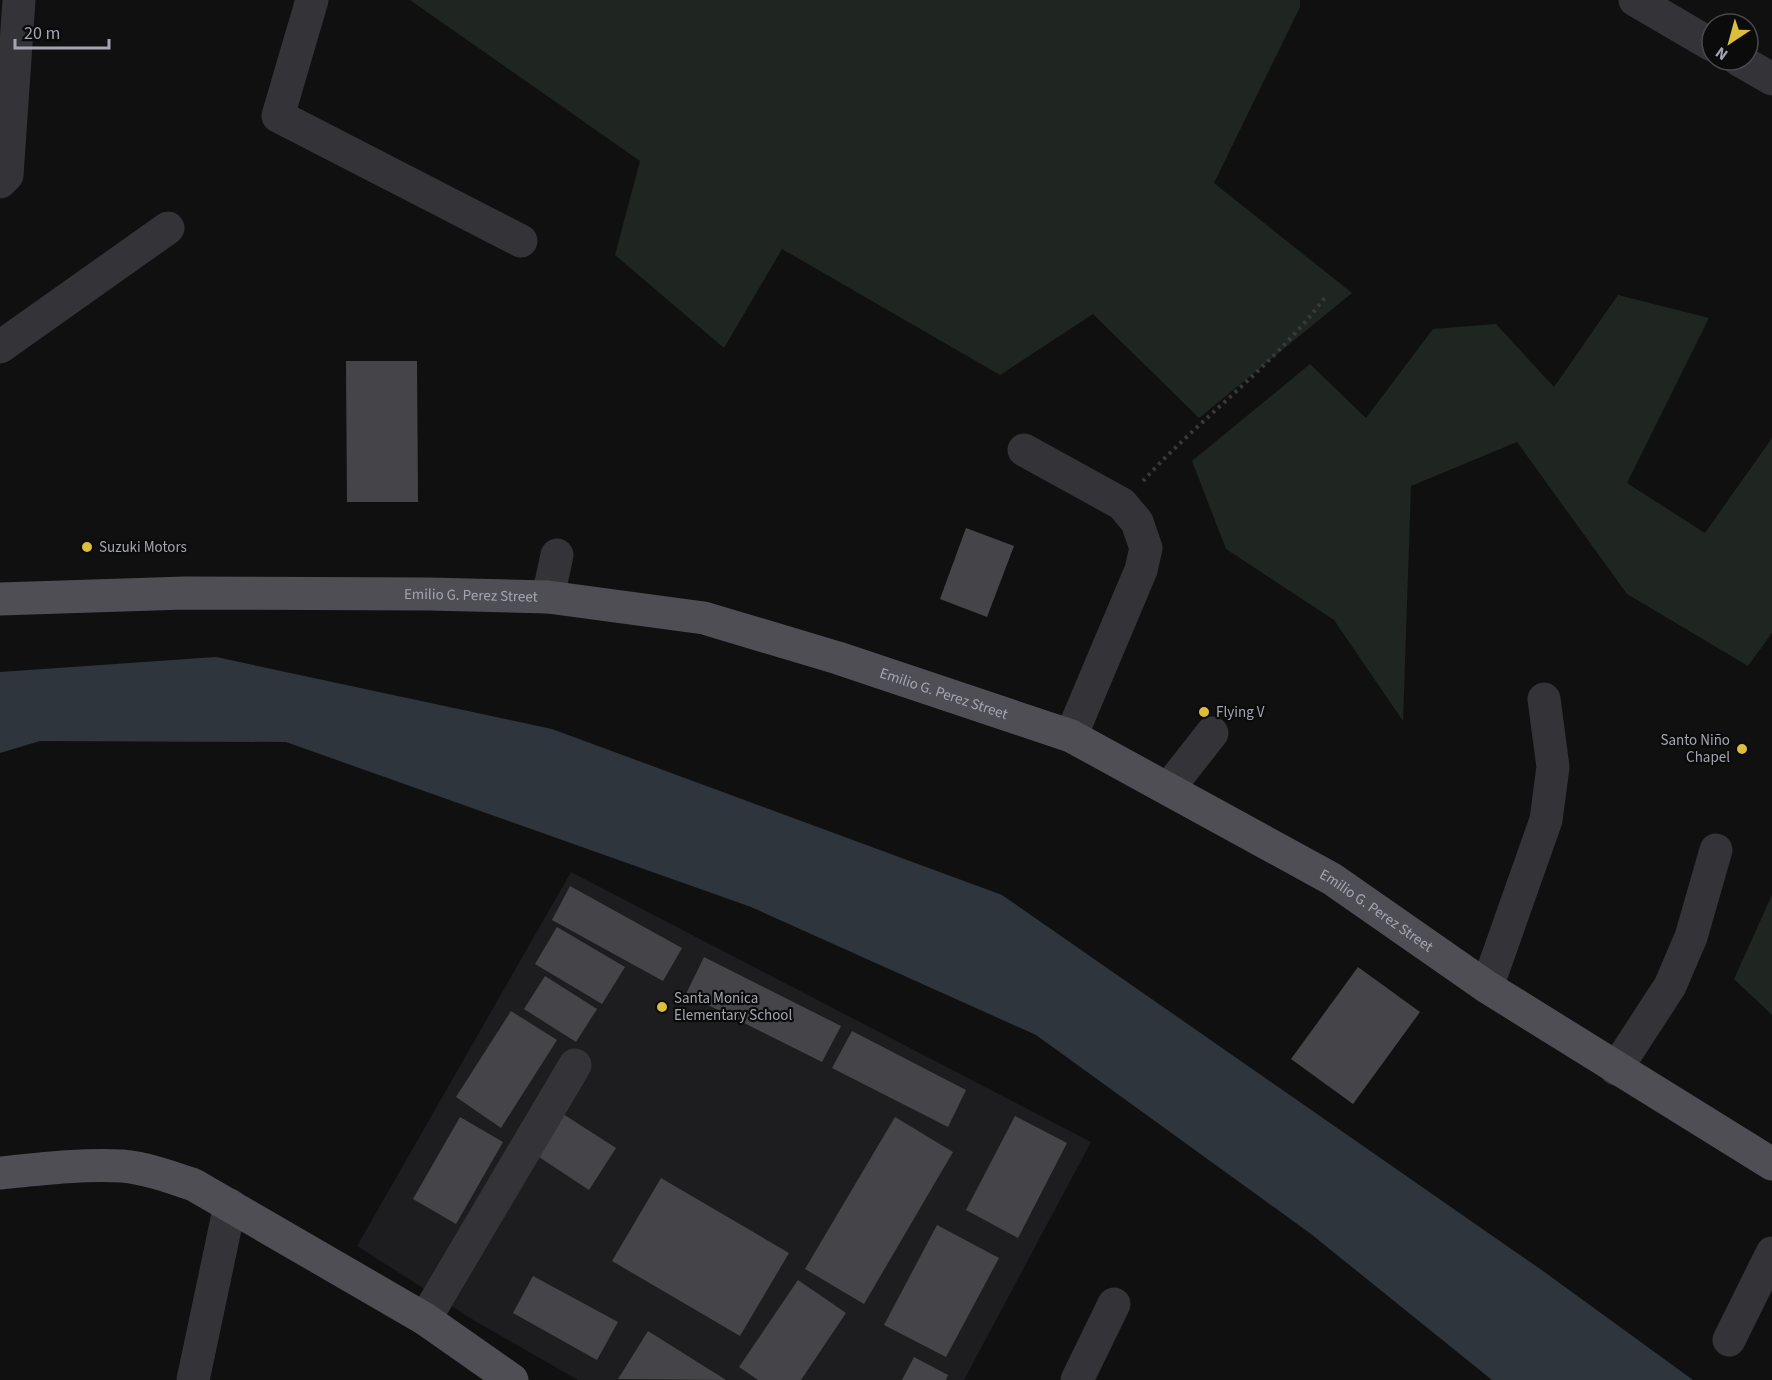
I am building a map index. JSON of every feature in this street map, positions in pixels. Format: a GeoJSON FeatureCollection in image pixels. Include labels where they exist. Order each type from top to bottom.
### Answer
{"type":"FeatureCollection","features":[{"type":"Feature","properties":{"kind":"main road","name":"Emilio G. Perez Street"},"geometry":{"type":"LineString","coordinates":[[1,595],[185,593],[430,585],[548,597],[704,618],[849,662],[1071,736],[1332,879],[1487,987],[1772,1164]]}},
{"type":"Feature","properties":{"kind":"main road"},"geometry":{"type":"LineString","coordinates":[[0,1173],[66,1167],[123,1166],[165,1175],[194,1185],[424,1319],[512,1380]]}},
{"type":"Feature","properties":{"kind":"street"},"geometry":{"type":"LineString","coordinates":[[0,182],[7,175],[20,0]]}},
{"type":"Feature","properties":{"kind":"street"},"geometry":{"type":"LineString","coordinates":[[312,0],[278,116],[521,241]]}},
{"type":"Feature","properties":{"kind":"street"},"geometry":{"type":"LineString","coordinates":[[1651,4],[1700,37]]}},
{"type":"Feature","properties":{"kind":"street"},"geometry":{"type":"LineString","coordinates":[[0,347],[168,228]]}},
{"type":"Feature","properties":{"kind":"street"},"geometry":{"type":"LineString","coordinates":[[1024,450],[1122,504],[1137,522],[1146,548],[1141,570],[1071,736]]}},
{"type":"Feature","properties":{"kind":"street"},"geometry":{"type":"LineString","coordinates":[[548,597],[557,555]]}},
{"type":"Feature","properties":{"kind":"street"},"geometry":{"type":"LineString","coordinates":[[1487,987],[1546,820],[1553,766],[1544,699]]}},
{"type":"Feature","properties":{"kind":"street"},"geometry":{"type":"LineString","coordinates":[[1168,789],[1212,733]]}},
{"type":"Feature","properties":{"kind":"street"},"geometry":{"type":"LineString","coordinates":[[1616,1069],[1670,986],[1691,938],[1716,850]]}},
{"type":"Feature","properties":{"kind":"street"},"geometry":{"type":"LineString","coordinates":[[424,1319],[575,1065]]}},
{"type":"Feature","properties":{"kind":"street"},"geometry":{"type":"LineString","coordinates":[[193,1380],[230,1205]]}},
{"type":"Feature","properties":{"kind":"street"},"geometry":{"type":"LineString","coordinates":[[1730,1340],[1772,1253]]}},
{"type":"Feature","properties":{"kind":"street"},"geometry":{"type":"LineString","coordinates":[[1077,1380],[1114,1304]]}},
{"type":"Feature","properties":{"kind":"path"},"geometry":{"type":"LineString","coordinates":[[1122,504],[1168,454],[1304,326],[1326,296]]}},
{"type":"Feature","properties":{"kind":"shaded area"},"geometry":{"type":"Polygon","coordinates":[[[410,0],[1300,0],[1300,7],[1214,183],[1352,293],[1199,418],[1093,314],[1000,375],[782,249],[724,348],[615,255],[640,161],[410,0]]]}},
{"type":"Feature","properties":{"kind":"shaded area"},"geometry":{"type":"Polygon","coordinates":[[[1618,295],[1709,318],[1627,483],[1705,533],[1772,438],[1772,633],[1748,666],[1627,594],[1517,442],[1411,486],[1403,721],[1334,620],[1226,549],[1192,461],[1310,364],[1366,418],[1433,329],[1496,324],[1554,387],[1618,295]]]}},
{"type":"Feature","properties":{"kind":"shaded area"},"geometry":{"type":"Polygon","coordinates":[[[216,657],[552,729],[1002,895],[1543,1271],[1693,1380],[1492,1380],[1311,1234],[1036,1035],[751,907],[286,742],[40,741],[0,753],[0,672],[216,657]]]}},
{"type":"Feature","properties":{"kind":"shaded area","name":"Santa Monica Elementary School"},"geometry":{"type":"Polygon","coordinates":[[[571,872],[1091,1142],[964,1380],[578,1380],[475,1321],[357,1246],[571,872]]]}},
{"type":"Feature","properties":{"kind":"shaded area"},"geometry":{"type":"Polygon","coordinates":[[[1772,895],[1772,1015],[1734,979],[1772,895]]]}},
{"type":"Feature","properties":{"kind":"building"},"geometry":{"type":"Polygon","coordinates":[[[346,361],[417,361],[418,502],[347,502],[346,361]]]}},
{"type":"Feature","properties":{"kind":"building"},"geometry":{"type":"Polygon","coordinates":[[[966,528],[1014,546],[987,617],[940,599],[966,528]]]}},
{"type":"Feature","properties":{"kind":"building"},"geometry":{"type":"Polygon","coordinates":[[[570,886],[682,948],[663,981],[552,920],[570,886]]]}},
{"type":"Feature","properties":{"kind":"building"},"geometry":{"type":"Polygon","coordinates":[[[557,927],[625,967],[602,1004],[535,964],[557,927]]]}},
{"type":"Feature","properties":{"kind":"building"},"geometry":{"type":"Polygon","coordinates":[[[704,957],[841,1026],[822,1062],[686,994],[704,957]]]}},
{"type":"Feature","properties":{"kind":"building"},"geometry":{"type":"Polygon","coordinates":[[[1358,967],[1420,1012],[1353,1104],[1291,1059],[1358,967]]]}},
{"type":"Feature","properties":{"kind":"building"},"geometry":{"type":"Polygon","coordinates":[[[545,976],[597,1009],[576,1042],[524,1009],[545,976]]]}},
{"type":"Feature","properties":{"kind":"building"},"geometry":{"type":"Polygon","coordinates":[[[511,1011],[557,1040],[501,1128],[456,1097],[511,1011]]]}},
{"type":"Feature","properties":{"kind":"building"},"geometry":{"type":"Polygon","coordinates":[[[852,1031],[966,1090],[948,1127],[832,1068],[852,1031]]]}},
{"type":"Feature","properties":{"kind":"building"},"geometry":{"type":"Polygon","coordinates":[[[563,1114],[616,1148],[589,1190],[536,1155],[563,1114]]]}},
{"type":"Feature","properties":{"kind":"building"},"geometry":{"type":"Polygon","coordinates":[[[1015,1116],[1067,1143],[1018,1238],[966,1210],[1015,1116]]]}},
{"type":"Feature","properties":{"kind":"building"},"geometry":{"type":"Polygon","coordinates":[[[460,1117],[503,1142],[456,1224],[413,1199],[460,1117]]]}},
{"type":"Feature","properties":{"kind":"building"},"geometry":{"type":"Polygon","coordinates":[[[895,1117],[953,1152],[864,1304],[805,1269],[895,1117]]]}},
{"type":"Feature","properties":{"kind":"building"},"geometry":{"type":"Polygon","coordinates":[[[661,1178],[789,1253],[740,1336],[612,1261],[661,1178]]]}},
{"type":"Feature","properties":{"kind":"building"},"geometry":{"type":"Polygon","coordinates":[[[937,1225],[999,1258],[946,1357],[884,1325],[937,1225]]]}},
{"type":"Feature","properties":{"kind":"building"},"geometry":{"type":"Polygon","coordinates":[[[533,1276],[618,1322],[597,1360],[513,1313],[533,1276]]]}},
{"type":"Feature","properties":{"kind":"building"},"geometry":{"type":"Polygon","coordinates":[[[798,1280],[846,1313],[801,1380],[758,1380],[739,1367],[798,1280]]]}},
{"type":"Feature","properties":{"kind":"building"},"geometry":{"type":"Polygon","coordinates":[[[648,1331],[726,1380],[618,1379],[648,1331]]]}},
{"type":"Feature","properties":{"kind":"building"},"geometry":{"type":"Polygon","coordinates":[[[914,1357],[948,1375],[946,1380],[902,1380],[914,1357]]]}},
{"type":"Feature","properties":{"kind":"place","name":"Suzuki Motors"},"geometry":{"type":"Point","coordinates":[87,547]}},
{"type":"Feature","properties":{"kind":"place","name":"Flying V"},"geometry":{"type":"Point","coordinates":[1204,712]}},
{"type":"Feature","properties":{"kind":"place","name":"Santo Niño Chapel"},"geometry":{"type":"Point","coordinates":[1742,749]}},
{"type":"Feature","properties":{"kind":"place","name":"Santa Monica Elementary School"},"geometry":{"type":"Point","coordinates":[662,1007]}}]}
